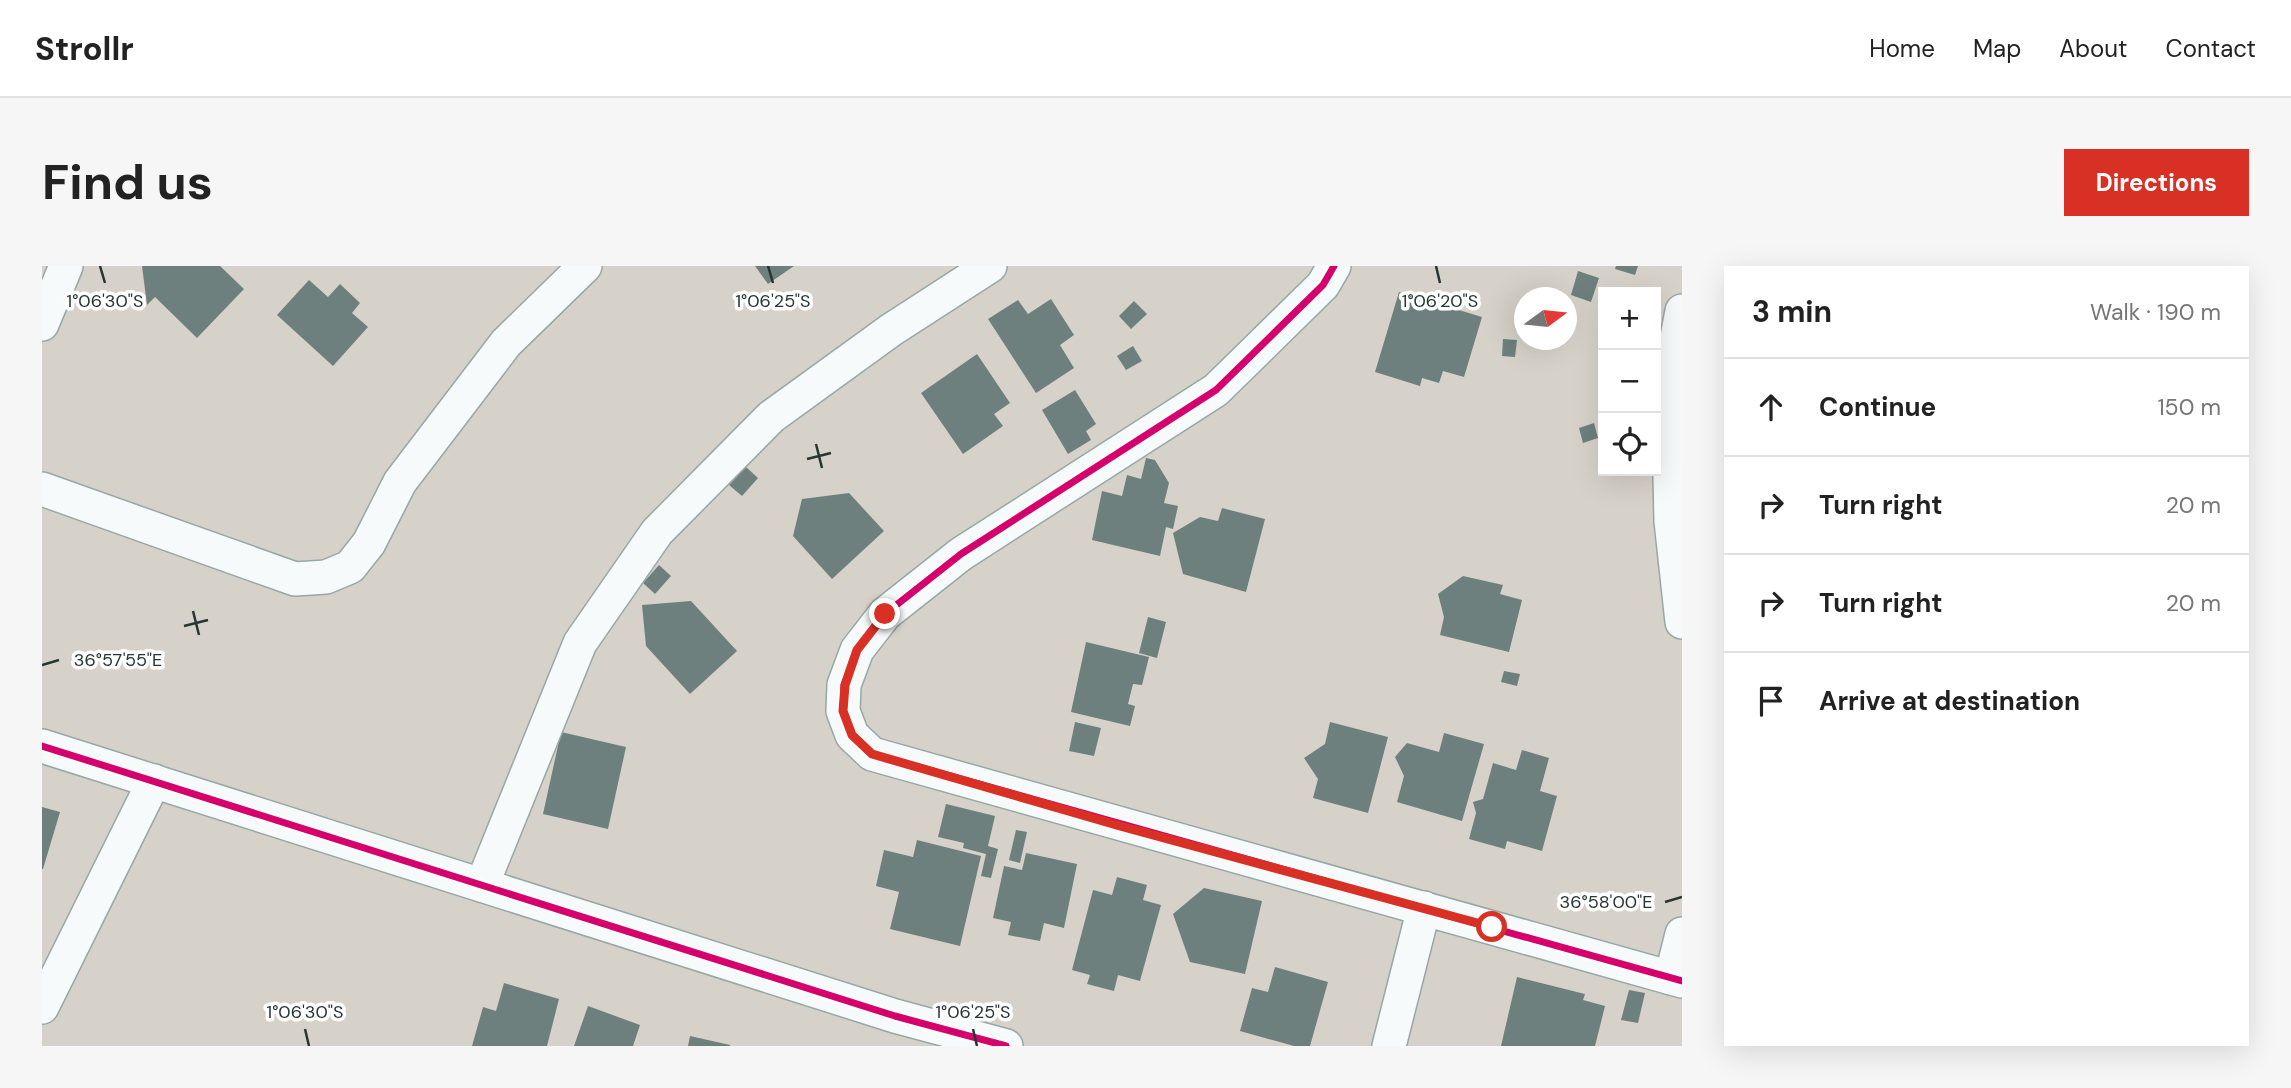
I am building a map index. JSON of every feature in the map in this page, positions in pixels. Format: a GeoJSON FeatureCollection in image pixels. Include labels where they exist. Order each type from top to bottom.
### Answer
{"type":"FeatureCollection","features":[{"type":"Feature","properties":{"kind":"street"},"geometry":{"type":"LineString","coordinates":[[42,324],[66,266]]}},
{"type":"Feature","properties":{"kind":"street"},"geometry":{"type":"LineString","coordinates":[[42,489],[295,579],[326,577],[350,567],[369,543],[400,482],[506,343],[585,266]]}},
{"type":"Feature","properties":{"kind":"street"},"geometry":{"type":"LineString","coordinates":[[482,885],[580,642],[657,532],[771,416],[891,330],[990,266]]}},
{"type":"Feature","properties":{"kind":"street"},"geometry":{"type":"LineString","coordinates":[[1334,266],[1323,285],[1216,390],[961,554],[885,614],[857,650],[845,685],[843,711],[852,735],[872,754],[1120,826],[1677,980],[1682,934]]}},
{"type":"Feature","properties":{"kind":"street"},"geometry":{"type":"LineString","coordinates":[[1682,311],[1668,385],[1671,521],[1682,622]]}},
{"type":"Feature","properties":{"kind":"street"},"geometry":{"type":"LineString","coordinates":[[42,746],[895,1016],[1006,1046]]}},
{"type":"Feature","properties":{"kind":"street"},"geometry":{"type":"LineString","coordinates":[[44,999],[154,781]]}},
{"type":"Feature","properties":{"kind":"street"},"geometry":{"type":"LineString","coordinates":[[1389,1046],[1424,908]]}},
{"type":"Feature","properties":{"kind":"shaded area"},"geometry":{"type":"Polygon","coordinates":[[[42,266],[1682,266],[1682,1046],[42,1046],[42,266]]]}},
{"type":"Feature","properties":{"kind":"building"},"geometry":{"type":"Polygon","coordinates":[[[142,266],[220,266],[244,289],[197,338],[155,297],[147,305],[142,266]]]}},
{"type":"Feature","properties":{"kind":"building"},"geometry":{"type":"Polygon","coordinates":[[[755,266],[794,266],[768,284],[755,266]]]}},
{"type":"Feature","properties":{"kind":"building"},"geometry":{"type":"Polygon","coordinates":[[[1616,266],[1638,266],[1635,275],[1615,269],[1616,266]]]}},
{"type":"Feature","properties":{"kind":"building"},"geometry":{"type":"Polygon","coordinates":[[[1578,271],[1599,278],[1591,302],[1577,297],[1577,287],[1573,287],[1578,271]]]}},
{"type":"Feature","properties":{"kind":"building"},"geometry":{"type":"Polygon","coordinates":[[[309,280],[328,297],[340,284],[360,303],[352,313],[368,327],[333,366],[277,315],[309,280]]]}},
{"type":"Feature","properties":{"kind":"building"},"geometry":{"type":"Polygon","coordinates":[[[1399,292],[1482,317],[1464,377],[1443,371],[1439,383],[1422,378],[1420,386],[1375,372],[1399,292]]]}},
{"type":"Feature","properties":{"kind":"building"},"geometry":{"type":"Polygon","coordinates":[[[1051,299],[1074,335],[1060,345],[1074,368],[1036,393],[988,319],[1018,300],[1028,314],[1051,299]]]}},
{"type":"Feature","properties":{"kind":"building"},"geometry":{"type":"Polygon","coordinates":[[[1134,301],[1147,314],[1131,329],[1119,316],[1134,301]]]}},
{"type":"Feature","properties":{"kind":"building"},"geometry":{"type":"Polygon","coordinates":[[[1503,339],[1514,340],[1515,357],[1502,356],[1503,339]]]}},
{"type":"Feature","properties":{"kind":"building"},"geometry":{"type":"Polygon","coordinates":[[[1133,346],[1142,361],[1126,370],[1117,356],[1133,346]]]}},
{"type":"Feature","properties":{"kind":"building"},"geometry":{"type":"Polygon","coordinates":[[[977,354],[1010,403],[994,414],[1003,426],[963,454],[921,393],[977,354]]]}},
{"type":"Feature","properties":{"kind":"building"},"geometry":{"type":"Polygon","coordinates":[[[1075,390],[1096,424],[1086,431],[1091,440],[1068,454],[1042,410],[1075,390]]]}},
{"type":"Feature","properties":{"kind":"building"},"geometry":{"type":"Polygon","coordinates":[[[1594,423],[1598,438],[1583,443],[1579,428],[1594,423]]]}},
{"type":"Feature","properties":{"kind":"building"},"geometry":{"type":"Polygon","coordinates":[[[1146,458],[1155,460],[1169,483],[1164,503],[1178,506],[1173,529],[1166,527],[1160,556],[1092,540],[1102,491],[1122,496],[1127,475],[1141,479],[1146,458]]]}},
{"type":"Feature","properties":{"kind":"building"},"geometry":{"type":"Polygon","coordinates":[[[746,467],[758,478],[742,496],[729,485],[746,467]]]}},
{"type":"Feature","properties":{"kind":"building"},"geometry":{"type":"Polygon","coordinates":[[[849,493],[884,531],[832,579],[793,536],[802,499],[849,493]]]}},
{"type":"Feature","properties":{"kind":"building"},"geometry":{"type":"Polygon","coordinates":[[[1222,508],[1265,519],[1246,592],[1183,574],[1173,533],[1200,517],[1218,521],[1222,508]]]}},
{"type":"Feature","properties":{"kind":"building"},"geometry":{"type":"Polygon","coordinates":[[[659,565],[671,576],[655,594],[643,583],[659,565]]]}},
{"type":"Feature","properties":{"kind":"building"},"geometry":{"type":"Polygon","coordinates":[[[1463,576],[1503,585],[1500,594],[1522,600],[1509,652],[1440,635],[1444,617],[1438,594],[1463,576]]]}},
{"type":"Feature","properties":{"kind":"building"},"geometry":{"type":"Polygon","coordinates":[[[691,601],[737,651],[690,694],[646,646],[642,605],[691,601]]]}},
{"type":"Feature","properties":{"kind":"building"},"geometry":{"type":"Polygon","coordinates":[[[1148,617],[1166,622],[1157,658],[1139,653],[1148,617]]]}},
{"type":"Feature","properties":{"kind":"building"},"geometry":{"type":"Polygon","coordinates":[[[1086,642],[1149,657],[1142,685],[1133,684],[1128,704],[1135,706],[1130,726],[1071,712],[1086,642]]]}},
{"type":"Feature","properties":{"kind":"building"},"geometry":{"type":"Polygon","coordinates":[[[1504,671],[1520,674],[1517,686],[1501,682],[1504,671]]]}},
{"type":"Feature","properties":{"kind":"building"},"geometry":{"type":"Polygon","coordinates":[[[1075,722],[1101,728],[1094,756],[1069,751],[1075,722]]]}},
{"type":"Feature","properties":{"kind":"building"},"geometry":{"type":"Polygon","coordinates":[[[1330,722],[1388,737],[1368,813],[1313,798],[1318,779],[1304,758],[1325,744],[1330,722]]]}},
{"type":"Feature","properties":{"kind":"building"},"geometry":{"type":"Polygon","coordinates":[[[561,732],[626,747],[608,829],[543,814],[561,732]]]}},
{"type":"Feature","properties":{"kind":"building"},"geometry":{"type":"Polygon","coordinates":[[[1444,733],[1484,744],[1462,821],[1397,802],[1404,776],[1395,757],[1407,743],[1439,752],[1444,733]]]}},
{"type":"Feature","properties":{"kind":"building"},"geometry":{"type":"Polygon","coordinates":[[[1522,750],[1549,758],[1540,791],[1557,796],[1542,851],[1507,841],[1505,849],[1469,839],[1476,813],[1473,802],[1483,799],[1493,763],[1516,770],[1522,750]]]}},
{"type":"Feature","properties":{"kind":"building"},"geometry":{"type":"Polygon","coordinates":[[[946,804],[995,816],[988,846],[998,849],[991,878],[981,876],[986,854],[963,848],[964,843],[938,837],[946,804]]]}},
{"type":"Feature","properties":{"kind":"building"},"geometry":{"type":"Polygon","coordinates":[[[42,807],[60,812],[43,869],[42,869],[42,807]]]}},
{"type":"Feature","properties":{"kind":"building"},"geometry":{"type":"Polygon","coordinates":[[[1016,830],[1027,832],[1020,863],[1009,860],[1016,830]]]}},
{"type":"Feature","properties":{"kind":"building"},"geometry":{"type":"Polygon","coordinates":[[[917,840],[981,856],[960,946],[890,929],[899,892],[876,886],[884,850],[913,857],[917,840]]]}},
{"type":"Feature","properties":{"kind":"building"},"geometry":{"type":"Polygon","coordinates":[[[1026,853],[1077,864],[1064,928],[1044,923],[1040,941],[1008,935],[1011,922],[993,918],[1004,866],[1022,870],[1026,853]]]}},
{"type":"Feature","properties":{"kind":"building"},"geometry":{"type":"Polygon","coordinates":[[[1117,877],[1147,885],[1143,900],[1161,905],[1140,981],[1118,975],[1114,991],[1087,984],[1090,975],[1072,970],[1093,890],[1112,895],[1117,877]]]}},
{"type":"Feature","properties":{"kind":"building"},"geometry":{"type":"Polygon","coordinates":[[[1204,888],[1262,901],[1245,974],[1190,962],[1173,914],[1204,888]]]}},
{"type":"Feature","properties":{"kind":"building"},"geometry":{"type":"Polygon","coordinates":[[[1275,967],[1328,982],[1310,1046],[1294,1046],[1240,1031],[1252,988],[1268,992],[1275,967]]]}},
{"type":"Feature","properties":{"kind":"building"},"geometry":{"type":"Polygon","coordinates":[[[1517,977],[1585,994],[1583,1000],[1605,1006],[1595,1046],[1501,1046],[1517,977]]]}},
{"type":"Feature","properties":{"kind":"building"},"geometry":{"type":"Polygon","coordinates":[[[504,983],[559,999],[547,1046],[472,1046],[483,1007],[496,1011],[504,983]]]}},
{"type":"Feature","properties":{"kind":"building"},"geometry":{"type":"Polygon","coordinates":[[[1629,990],[1645,993],[1638,1023],[1621,1020],[1629,990]]]}},
{"type":"Feature","properties":{"kind":"building"},"geometry":{"type":"Polygon","coordinates":[[[588,1006],[640,1025],[633,1046],[574,1046],[588,1006]]]}},
{"type":"Feature","properties":{"kind":"building"},"geometry":{"type":"Polygon","coordinates":[[[690,1036],[730,1045],[730,1046],[688,1046],[690,1036]]]}},
{"type":"Feature","properties":{"kind":"cycle path"},"geometry":{"type":"LineString","coordinates":[[1334,266],[1323,285],[1216,390],[961,554],[885,614],[857,650],[844,685],[843,711],[852,735],[872,754],[1682,981]]}},
{"type":"Feature","properties":{"kind":"cycle path"},"geometry":{"type":"LineString","coordinates":[[42,746],[895,1016],[1006,1046]]}},
{"type":"Feature","properties":{"kind":"route"},"geometry":{"type":"LineString","coordinates":[[885,614],[857,650],[845,685],[843,711],[852,735],[872,754],[1120,826],[1492,927]]}}]}
